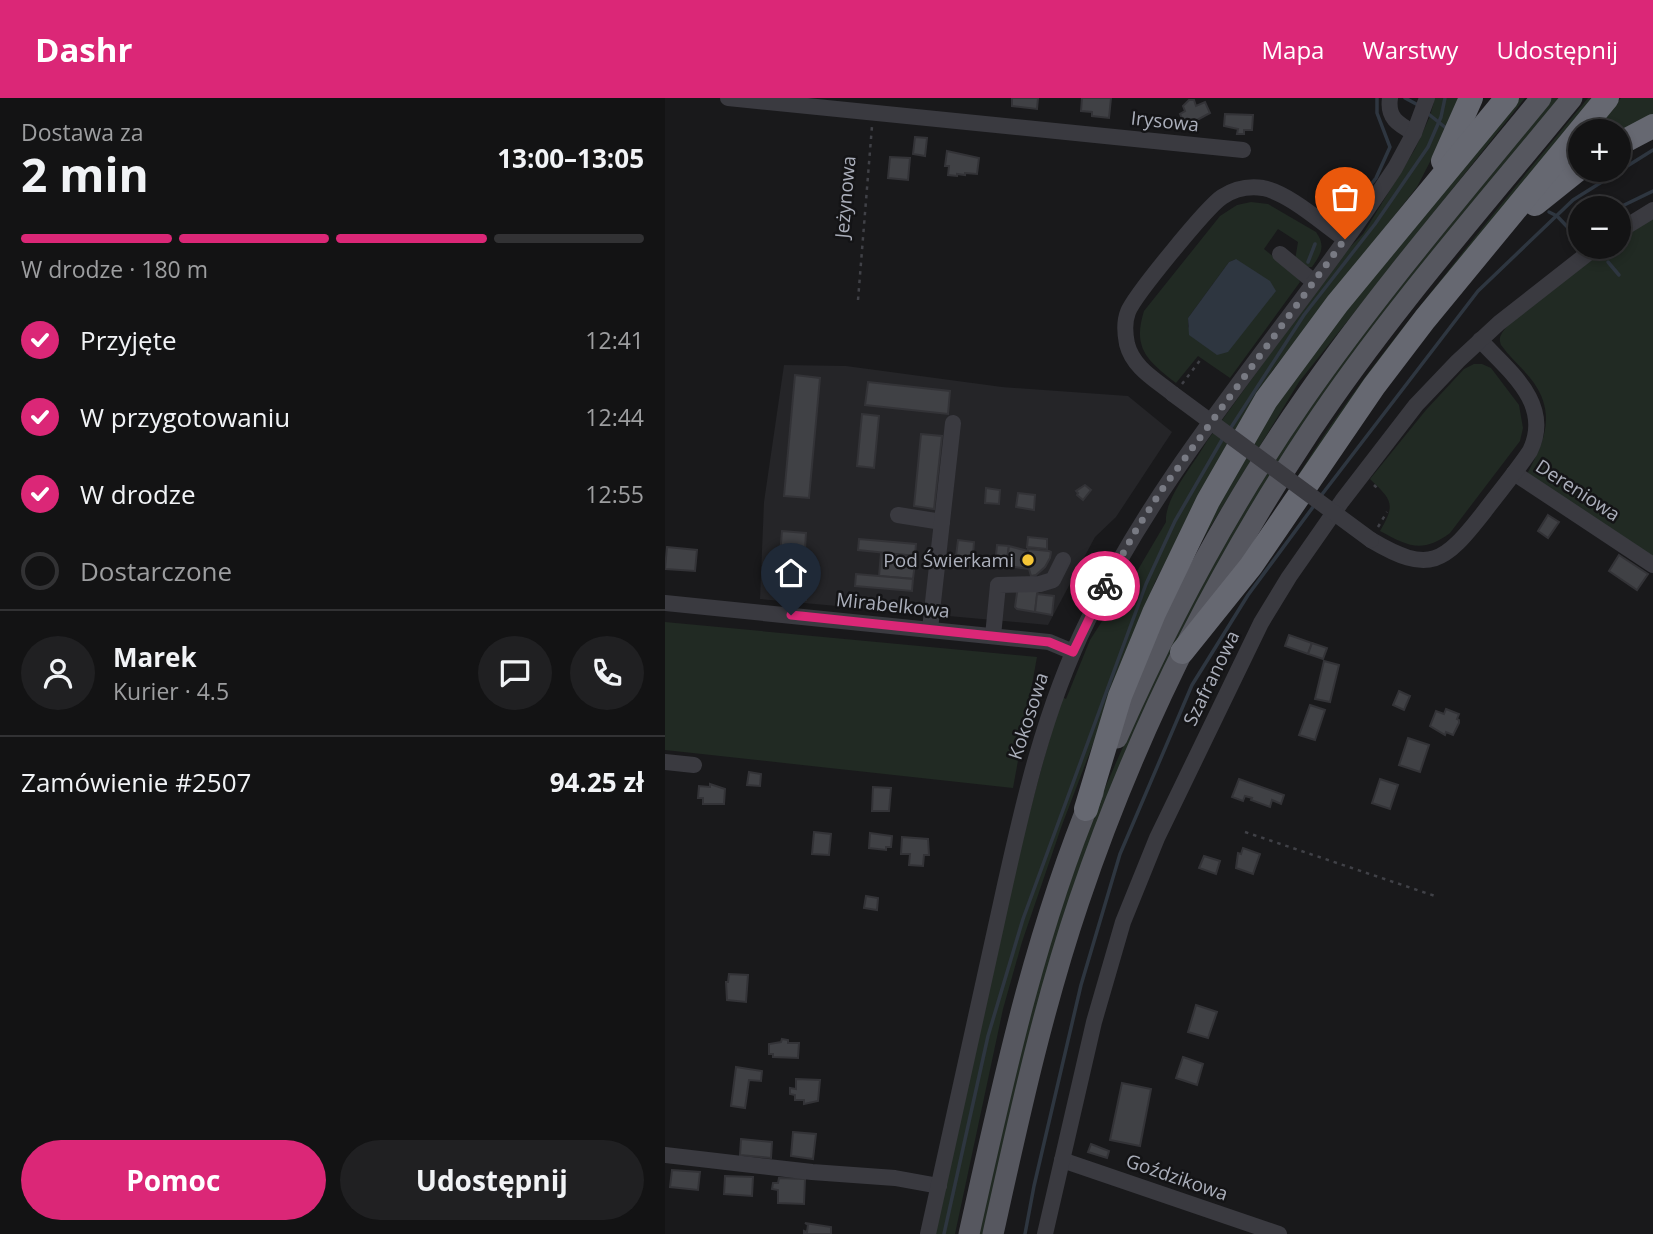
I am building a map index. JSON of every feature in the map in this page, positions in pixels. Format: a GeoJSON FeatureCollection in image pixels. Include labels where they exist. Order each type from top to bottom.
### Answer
{"type":"FeatureCollection","features":[{"type":"Feature","properties":{"kind":"highway"},"geometry":{"type":"LineString","coordinates":[[1416,209],[1447,154],[1471,98]]}},
{"type":"Feature","properties":{"kind":"highway"},"geometry":{"type":"LineString","coordinates":[[1086,809],[1120,696],[1153,613],[1208,501],[1266,400],[1337,304],[1507,98]]}},
{"type":"Feature","properties":{"kind":"highway"},"geometry":{"type":"LineString","coordinates":[[1182,652],[1251,566],[1374,386],[1481,250],[1607,98]]}},
{"type":"Feature","properties":{"kind":"highway"},"geometry":{"type":"LineString","coordinates":[[1631,138],[1653,126]]}},
{"type":"Feature","properties":{"kind":"highway"},"geometry":{"type":"LineString","coordinates":[[1481,250],[1568,178]]}},
{"type":"Feature","properties":{"kind":"main road"},"geometry":{"type":"LineString","coordinates":[[969,1234],[1030,979],[1086,809],[1143,679],[1177,611],[1273,445],[1356,327],[1541,98]]}},
{"type":"Feature","properties":{"kind":"main road"},"geometry":{"type":"LineString","coordinates":[[993,1234],[1034,1058],[1078,903],[1098,845],[1136,752],[1182,652],[1247,533],[1331,401],[1418,286],[1571,98]]}},
{"type":"Feature","properties":{"kind":"street","name":"Irysowa"},"geometry":{"type":"LineString","coordinates":[[728,98],[874,105],[1243,150]]}},
{"type":"Feature","properties":{"kind":"street"},"geometry":{"type":"LineString","coordinates":[[1390,98],[1389,111],[1393,120],[1414,133]]}},
{"type":"Feature","properties":{"kind":"street","name":"Kokosowa"},"geometry":{"type":"LineString","coordinates":[[928,1234],[1026,793],[1051,711],[1073,652],[1098,599],[1136,530],[1175,471],[1387,180],[1414,133],[1427,98]]}},
{"type":"Feature","properties":{"kind":"street"},"geometry":{"type":"LineString","coordinates":[[1345,239],[1283,197],[1263,188],[1235,191],[1213,204],[1139,293],[1127,315],[1125,331],[1133,359],[1142,370],[1396,555],[1422,560],[1440,557],[1458,545],[1514,473],[1533,444],[1537,430],[1535,409],[1523,386],[1480,341]]}},
{"type":"Feature","properties":{"kind":"street"},"geometry":{"type":"LineString","coordinates":[[1631,223],[1653,209]]}},
{"type":"Feature","properties":{"kind":"street"},"geometry":{"type":"LineString","coordinates":[[1280,254],[1314,282]]}},
{"type":"Feature","properties":{"kind":"street","name":"Szafranowa"},"geometry":{"type":"LineString","coordinates":[[1045,1234],[1100,998],[1128,909],[1157,838],[1253,638],[1289,577],[1387,440],[1447,372],[1480,341],[1580,259]]}},
{"type":"Feature","properties":{"kind":"street"},"geometry":{"type":"LineString","coordinates":[[930,629],[953,423]]}},
{"type":"Feature","properties":{"kind":"street","name":"Dereniowa"},"geometry":{"type":"LineString","coordinates":[[1514,473],[1653,565]]}},
{"type":"Feature","properties":{"kind":"street"},"geometry":{"type":"LineString","coordinates":[[898,515],[942,523]]}},
{"type":"Feature","properties":{"kind":"street"},"geometry":{"type":"LineString","coordinates":[[993,636],[998,585],[1040,584],[1053,580],[1063,560]]}},
{"type":"Feature","properties":{"kind":"street","name":"Mirabelkowa"},"geometry":{"type":"LineString","coordinates":[[665,603],[1049,642],[1073,652]]}},
{"type":"Feature","properties":{"kind":"street"},"geometry":{"type":"LineString","coordinates":[[665,762],[694,765]]}},
{"type":"Feature","properties":{"kind":"street"},"geometry":{"type":"LineString","coordinates":[[665,1155],[812,1172],[895,1178],[939,1186]]}},
{"type":"Feature","properties":{"kind":"street","name":"Goździkowa"},"geometry":{"type":"LineString","coordinates":[[1062,1160],[1279,1234]]}},
{"type":"Feature","properties":{"kind":"path","name":"Jeżynowa"},"geometry":{"type":"LineString","coordinates":[[858,300],[874,105]]}},
{"type":"Feature","properties":{"kind":"path"},"geometry":{"type":"LineString","coordinates":[[1175,392],[1201,359]]}},
{"type":"Feature","properties":{"kind":"path"},"geometry":{"type":"LineString","coordinates":[[1374,485],[1379,491]]}},
{"type":"Feature","properties":{"kind":"path"},"geometry":{"type":"LineString","coordinates":[[1373,536],[1387,512]]}},
{"type":"Feature","properties":{"kind":"path"},"geometry":{"type":"LineString","coordinates":[[1245,832],[1435,896]]}},
{"type":"Feature","properties":{"kind":"shaded area"},"geometry":{"type":"Polygon","coordinates":[[[1435,98],[1463,98],[1417,187],[1272,371],[1224,452],[1155,582],[1062,825],[1022,942],[1003,1009],[955,1234],[935,1234],[1009,897],[1062,697],[1066,699],[1090,640],[1120,593],[1126,590],[1166,522],[1170,502],[1181,481],[1339,258],[1363,234],[1415,149],[1435,98]]]}},
{"type":"Feature","properties":{"kind":"shaded area"},"geometry":{"type":"Polygon","coordinates":[[[1513,98],[1525,98],[1299,382],[1195,552],[1187,553],[1290,380],[1513,98]]]}},
{"type":"Feature","properties":{"kind":"shaded area"},"geometry":{"type":"Polygon","coordinates":[[[1552,98],[1560,98],[1356,354],[1144,717],[986,1234],[977,1234],[1027,1023],[1052,934],[1097,806],[1136,717],[1214,559],[1287,440],[1343,358],[1552,98]]]}},
{"type":"Feature","properties":{"kind":"shaded area"},"geometry":{"type":"Polygon","coordinates":[[[1588,98],[1596,98],[1580,119],[1571,119],[1588,98]]]}},
{"type":"Feature","properties":{"kind":"shaded area"},"geometry":{"type":"Polygon","coordinates":[[[1621,98],[1653,98],[1653,115],[1631,125],[1631,119],[1602,119],[1621,98]]]}},
{"type":"Feature","properties":{"kind":"shaded area"},"geometry":{"type":"Polygon","coordinates":[[[1568,122],[1568,134],[1283,501],[1319,442],[1380,358],[1568,122]]]}},
{"type":"Feature","properties":{"kind":"shaded area"},"geometry":{"type":"Polygon","coordinates":[[[1251,202],[1268,204],[1316,232],[1322,246],[1320,254],[1312,267],[1303,267],[1295,260],[1298,242],[1278,229],[1264,249],[1295,274],[1300,282],[1230,378],[1198,356],[1176,383],[1150,361],[1141,345],[1144,311],[1220,216],[1237,205],[1251,202]],[[1236,259],[1229,262],[1188,318],[1188,328],[1236,259]]]}},
{"type":"Feature","properties":{"kind":"shaded area"},"geometry":{"type":"Polygon","coordinates":[[[1653,218],[1653,557],[1528,476],[1543,439],[1545,406],[1534,383],[1501,345],[1500,339],[1506,327],[1516,317],[1591,259],[1631,259],[1631,232],[1653,218]]]}},
{"type":"Feature","properties":{"kind":"shaded area"},"geometry":{"type":"Polygon","coordinates":[[[1236,259],[1270,281],[1276,291],[1228,352],[1217,355],[1189,335],[1188,318],[1229,262],[1236,259]]]}},
{"type":"Feature","properties":{"kind":"shaded area"},"geometry":{"type":"Polygon","coordinates":[[[1474,364],[1491,368],[1519,405],[1523,428],[1520,441],[1450,533],[1423,546],[1399,541],[1380,531],[1390,508],[1383,492],[1370,479],[1426,410],[1464,369],[1474,364]]]}},
{"type":"Feature","properties":{"kind":"shaded area"},"geometry":{"type":"Polygon","coordinates":[[[784,365],[846,366],[1002,387],[1128,396],[1172,432],[1116,517],[1095,537],[1048,625],[760,599],[764,502],[784,365]]]}},
{"type":"Feature","properties":{"kind":"shaded area"},"geometry":{"type":"Polygon","coordinates":[[[665,622],[1037,657],[1013,788],[665,750],[665,622]]]}},
{"type":"Feature","properties":{"kind":"building"},"geometry":{"type":"Polygon","coordinates":[[[1012,98],[1038,98],[1037,109],[1012,106],[1012,98]]]}},
{"type":"Feature","properties":{"kind":"building"},"geometry":{"type":"Polygon","coordinates":[[[1082,98],[1111,98],[1109,118],[1092,116],[1092,112],[1081,111],[1082,98]]]}},
{"type":"Feature","properties":{"kind":"building"},"geometry":{"type":"Polygon","coordinates":[[[1189,100],[1194,100],[1196,106],[1205,102],[1210,113],[1192,126],[1191,123],[1185,125],[1180,114],[1185,111],[1183,106],[1189,100]]]}},
{"type":"Feature","properties":{"kind":"building"},"geometry":{"type":"Polygon","coordinates":[[[1225,114],[1253,115],[1252,130],[1237,134],[1238,129],[1224,126],[1225,114]]]}},
{"type":"Feature","properties":{"kind":"building"},"geometry":{"type":"Polygon","coordinates":[[[915,137],[927,138],[925,156],[913,154],[915,137]]]}},
{"type":"Feature","properties":{"kind":"building"},"geometry":{"type":"Polygon","coordinates":[[[947,151],[979,158],[977,174],[948,175],[949,166],[945,166],[947,151]]]}},
{"type":"Feature","properties":{"kind":"building"},"geometry":{"type":"Polygon","coordinates":[[[890,157],[910,158],[908,180],[888,178],[890,157]]]}},
{"type":"Feature","properties":{"kind":"building"},"geometry":{"type":"Polygon","coordinates":[[[795,375],[820,378],[809,498],[784,496],[795,375]]]}},
{"type":"Feature","properties":{"kind":"building"},"geometry":{"type":"Polygon","coordinates":[[[868,382],[950,391],[948,414],[865,405],[868,382]]]}},
{"type":"Feature","properties":{"kind":"building"},"geometry":{"type":"Polygon","coordinates":[[[862,414],[879,416],[874,468],[857,466],[862,414]]]}},
{"type":"Feature","properties":{"kind":"building"},"geometry":{"type":"Polygon","coordinates":[[[921,434],[942,436],[934,509],[914,506],[921,434]]]}},
{"type":"Feature","properties":{"kind":"building"},"geometry":{"type":"Polygon","coordinates":[[[1085,485],[1091,490],[1083,500],[1076,491],[1085,485]]]}},
{"type":"Feature","properties":{"kind":"building"},"geometry":{"type":"Polygon","coordinates":[[[986,488],[1000,490],[999,504],[985,503],[986,488]]]}},
{"type":"Feature","properties":{"kind":"building"},"geometry":{"type":"Polygon","coordinates":[[[1018,493],[1035,495],[1034,510],[1016,507],[1018,493]]]}},
{"type":"Feature","properties":{"kind":"building"},"geometry":{"type":"Polygon","coordinates":[[[1548,515],[1559,522],[1548,538],[1538,531],[1548,515]]]}},
{"type":"Feature","properties":{"kind":"building"},"geometry":{"type":"Polygon","coordinates":[[[782,531],[806,533],[803,581],[778,579],[782,531]]]}},
{"type":"Feature","properties":{"kind":"building"},"geometry":{"type":"Polygon","coordinates":[[[1028,537],[1047,539],[1047,549],[1027,547],[1028,537]]]}},
{"type":"Feature","properties":{"kind":"building"},"geometry":{"type":"Polygon","coordinates":[[[859,539],[916,544],[915,556],[858,550],[859,539]]]}},
{"type":"Feature","properties":{"kind":"building"},"geometry":{"type":"Polygon","coordinates":[[[958,540],[974,542],[973,556],[956,556],[958,540]]]}},
{"type":"Feature","properties":{"kind":"building"},"geometry":{"type":"Polygon","coordinates":[[[997,545],[1009,546],[1006,566],[995,565],[997,545]]]}},
{"type":"Feature","properties":{"kind":"building","name":"Pod Świerkami"},"geometry":{"type":"Polygon","coordinates":[[[1009,546],[1028,551],[1049,551],[1050,558],[1045,567],[1031,576],[1029,569],[1006,566],[1009,546]]]}},
{"type":"Feature","properties":{"kind":"building"},"geometry":{"type":"Polygon","coordinates":[[[667,547],[697,550],[695,571],[665,569],[667,547]]]}},
{"type":"Feature","properties":{"kind":"building"},"geometry":{"type":"Polygon","coordinates":[[[881,553],[916,556],[913,579],[879,576],[881,553]]]}},
{"type":"Feature","properties":{"kind":"building"},"geometry":{"type":"Polygon","coordinates":[[[1619,555],[1648,574],[1637,590],[1609,571],[1619,555]]]}},
{"type":"Feature","properties":{"kind":"building"},"geometry":{"type":"Polygon","coordinates":[[[856,574],[913,579],[912,591],[855,586],[856,574]]]}},
{"type":"Feature","properties":{"kind":"building"},"geometry":{"type":"Polygon","coordinates":[[[1018,586],[1038,589],[1035,612],[1015,607],[1018,586]]]}},
{"type":"Feature","properties":{"kind":"building"},"geometry":{"type":"Polygon","coordinates":[[[785,589],[807,592],[806,600],[784,598],[785,589]]]}},
{"type":"Feature","properties":{"kind":"building"},"geometry":{"type":"Polygon","coordinates":[[[1037,594],[1054,596],[1052,615],[1035,612],[1037,594]]]}},
{"type":"Feature","properties":{"kind":"building"},"geometry":{"type":"Polygon","coordinates":[[[1289,635],[1312,643],[1308,654],[1285,646],[1289,635]]]}},
{"type":"Feature","properties":{"kind":"building"},"geometry":{"type":"Polygon","coordinates":[[[1312,643],[1327,648],[1323,659],[1308,654],[1312,643]]]}},
{"type":"Feature","properties":{"kind":"building"},"geometry":{"type":"Polygon","coordinates":[[[1324,661],[1339,665],[1330,702],[1315,699],[1324,661]]]}},
{"type":"Feature","properties":{"kind":"building"},"geometry":{"type":"Polygon","coordinates":[[[1399,691],[1410,696],[1404,710],[1393,705],[1399,691]]]}},
{"type":"Feature","properties":{"kind":"building"},"geometry":{"type":"Polygon","coordinates":[[[1310,705],[1325,710],[1315,740],[1299,735],[1310,705]]]}},
{"type":"Feature","properties":{"kind":"building"},"geometry":{"type":"Polygon","coordinates":[[[1446,709],[1459,714],[1459,723],[1453,735],[1446,732],[1445,735],[1430,726],[1436,711],[1444,714],[1446,709]]]}},
{"type":"Feature","properties":{"kind":"building"},"geometry":{"type":"Polygon","coordinates":[[[1408,738],[1429,745],[1420,772],[1399,765],[1408,738]]]}},
{"type":"Feature","properties":{"kind":"building"},"geometry":{"type":"Polygon","coordinates":[[[749,772],[761,774],[760,786],[747,785],[749,772]]]}},
{"type":"Feature","properties":{"kind":"building"},"geometry":{"type":"Polygon","coordinates":[[[1239,779],[1284,795],[1281,804],[1272,800],[1270,807],[1245,796],[1243,801],[1232,797],[1239,779]]]}},
{"type":"Feature","properties":{"kind":"building"},"geometry":{"type":"Polygon","coordinates":[[[1380,779],[1398,785],[1390,809],[1372,803],[1380,779]]]}},
{"type":"Feature","properties":{"kind":"building"},"geometry":{"type":"Polygon","coordinates":[[[710,784],[725,789],[724,804],[703,804],[703,798],[698,798],[699,786],[710,787],[710,784]]]}},
{"type":"Feature","properties":{"kind":"building"},"geometry":{"type":"Polygon","coordinates":[[[873,787],[891,788],[889,811],[872,811],[873,787]]]}},
{"type":"Feature","properties":{"kind":"building"},"geometry":{"type":"Polygon","coordinates":[[[814,832],[831,834],[829,855],[812,854],[814,832]]]}},
{"type":"Feature","properties":{"kind":"building"},"geometry":{"type":"Polygon","coordinates":[[[870,833],[892,836],[891,847],[886,847],[886,850],[869,848],[870,833]]]}},
{"type":"Feature","properties":{"kind":"building"},"geometry":{"type":"Polygon","coordinates":[[[902,837],[928,839],[929,855],[924,855],[923,866],[909,865],[910,854],[901,854],[902,837]]]}},
{"type":"Feature","properties":{"kind":"building"},"geometry":{"type":"Polygon","coordinates":[[[1243,848],[1260,854],[1253,874],[1236,868],[1238,853],[1241,854],[1243,848]]]}},
{"type":"Feature","properties":{"kind":"building"},"geometry":{"type":"Polygon","coordinates":[[[1204,856],[1220,861],[1216,874],[1199,868],[1204,856]]]}},
{"type":"Feature","properties":{"kind":"building"},"geometry":{"type":"Polygon","coordinates":[[[866,896],[878,898],[877,910],[864,908],[866,896]]]}},
{"type":"Feature","properties":{"kind":"building"},"geometry":{"type":"Polygon","coordinates":[[[729,974],[748,975],[746,1002],[727,1000],[726,982],[729,974]]]}},
{"type":"Feature","properties":{"kind":"building"},"geometry":{"type":"Polygon","coordinates":[[[1196,1005],[1217,1012],[1208,1038],[1188,1032],[1196,1005]]]}},
{"type":"Feature","properties":{"kind":"building"},"geometry":{"type":"Polygon","coordinates":[[[782,1039],[788,1040],[788,1043],[799,1043],[798,1058],[773,1057],[773,1054],[769,1054],[769,1044],[781,1042],[782,1039]]]}},
{"type":"Feature","properties":{"kind":"building"},"geometry":{"type":"Polygon","coordinates":[[[1183,1057],[1203,1064],[1197,1085],[1176,1078],[1183,1057]]]}},
{"type":"Feature","properties":{"kind":"building"},"geometry":{"type":"Polygon","coordinates":[[[736,1067],[762,1071],[761,1081],[749,1080],[745,1108],[731,1106],[736,1067]]]}},
{"type":"Feature","properties":{"kind":"building"},"geometry":{"type":"Polygon","coordinates":[[[796,1079],[820,1080],[818,1101],[804,1104],[804,1100],[795,1100],[795,1095],[790,1094],[790,1088],[796,1089],[796,1079]]]}},
{"type":"Feature","properties":{"kind":"building"},"geometry":{"type":"Polygon","coordinates":[[[1122,1083],[1151,1089],[1140,1146],[1110,1140],[1122,1083]]]}},
{"type":"Feature","properties":{"kind":"building"},"geometry":{"type":"Polygon","coordinates":[[[793,1132],[816,1134],[813,1159],[791,1156],[793,1132]]]}},
{"type":"Feature","properties":{"kind":"building"},"geometry":{"type":"Polygon","coordinates":[[[741,1139],[772,1142],[771,1158],[740,1155],[741,1139]]]}},
{"type":"Feature","properties":{"kind":"building"},"geometry":{"type":"Polygon","coordinates":[[[1091,1144],[1109,1151],[1107,1158],[1088,1152],[1091,1144]]]}},
{"type":"Feature","properties":{"kind":"building"},"geometry":{"type":"Polygon","coordinates":[[[672,1170],[700,1172],[698,1190],[670,1187],[672,1170]]]}},
{"type":"Feature","properties":{"kind":"building"},"geometry":{"type":"Polygon","coordinates":[[[725,1176],[753,1177],[752,1196],[724,1194],[725,1176]]]}},
{"type":"Feature","properties":{"kind":"building"},"geometry":{"type":"Polygon","coordinates":[[[779,1178],[805,1179],[804,1204],[778,1203],[778,1190],[772,1189],[773,1183],[778,1183],[779,1178]]]}},
{"type":"Feature","properties":{"kind":"building"},"geometry":{"type":"Polygon","coordinates":[[[805,1223],[831,1227],[831,1234],[804,1234],[808,1225],[805,1223]]]}},
{"type":"Feature","properties":{"kind":"waterway"},"geometry":{"type":"LineString","coordinates":[[1348,214],[1376,178],[1390,147],[1377,113],[1377,98]]}},
{"type":"Feature","properties":{"kind":"waterway"},"geometry":{"type":"LineString","coordinates":[[1405,98],[1418,105]]}},
{"type":"Feature","properties":{"kind":"waterway"},"geometry":{"type":"LineString","coordinates":[[1230,429],[1304,315],[1375,224],[1428,147],[1441,117],[1445,98]]}},
{"type":"Feature","properties":{"kind":"waterway"},"geometry":{"type":"LineString","coordinates":[[1426,112],[1446,128]]}},
{"type":"Feature","properties":{"kind":"waterway"},"geometry":{"type":"LineString","coordinates":[[1320,497],[1478,291],[1573,200],[1653,150]]}},
{"type":"Feature","properties":{"kind":"waterway"},"geometry":{"type":"LineString","coordinates":[[1631,202],[1653,191]]}},
{"type":"Feature","properties":{"kind":"waterway"},"geometry":{"type":"LineString","coordinates":[[1549,212],[1568,228]]}},
{"type":"Feature","properties":{"kind":"waterway"},"geometry":{"type":"LineString","coordinates":[[1308,262],[1315,244]]}},
{"type":"Feature","properties":{"kind":"waterway"},"geometry":{"type":"LineString","coordinates":[[1608,262],[1619,275]]}},
{"type":"Feature","properties":{"kind":"waterway"},"geometry":{"type":"LineString","coordinates":[[944,1234],[988,1036],[1023,919],[1146,584],[1175,521],[1223,438]]}},
{"type":"Feature","properties":{"kind":"waterway"},"geometry":{"type":"LineString","coordinates":[[1025,1234],[1081,985],[1120,854],[1192,685],[1248,595],[1316,503]]}},
{"type":"Feature","properties":{"kind":"way so far"},"geometry":{"type":"LineString","coordinates":[[1105,586],[1161,491],[1345,239]]}},
{"type":"Feature","properties":{"kind":"place","name":"Pod Świerkami"},"geometry":{"type":"Point","coordinates":[1028,560]}},
{"type":"Feature","properties":{"kind":"route"},"geometry":{"type":"LineString","coordinates":[[791,615],[1049,642],[1073,652],[1105,586]]}}]}
